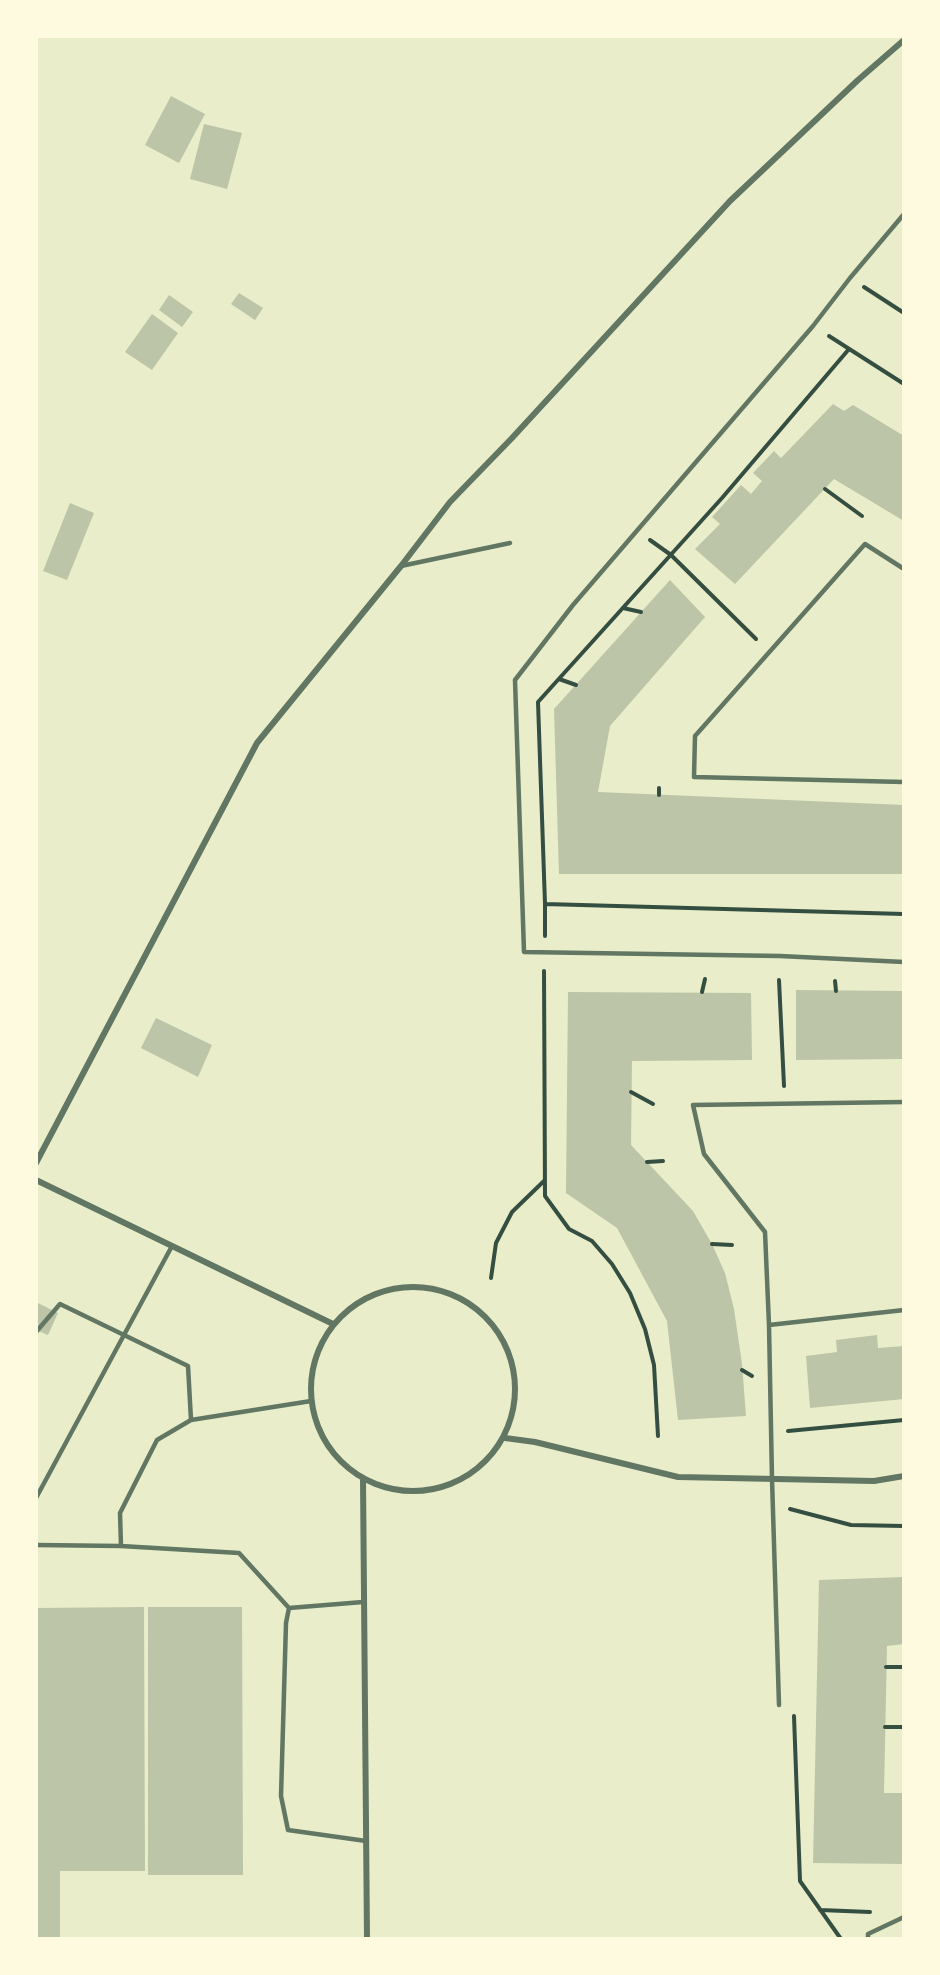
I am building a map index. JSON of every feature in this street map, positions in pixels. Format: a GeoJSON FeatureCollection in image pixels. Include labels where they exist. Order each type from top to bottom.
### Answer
{"type":"FeatureCollection","features":[{"type":"Feature","properties":{"kind":"street"},"geometry":{"type":"LineString","coordinates":[[36,1163],[257,743],[450,502],[729,201],[904,40]]}},
{"type":"Feature","properties":{"kind":"street"},"geometry":{"type":"LineString","coordinates":[[36,1180],[333,1324]]}},
{"type":"Feature","properties":{"kind":"street"},"geometry":{"type":"LineString","coordinates":[[409,1285],[452,1292],[488,1317],[511,1353],[517,1396],[504,1438],[478,1469],[442,1488],[401,1491],[363,1479],[337,1459],[320,1432],[311,1401],[311,1374],[318,1347],[333,1324],[367,1296],[409,1285]]}},
{"type":"Feature","properties":{"kind":"street"},"geometry":{"type":"LineString","coordinates":[[504,1438],[535,1442],[678,1477],[874,1481],[904,1476]]}},
{"type":"Feature","properties":{"kind":"street"},"geometry":{"type":"LineString","coordinates":[[363,1479],[367,1939]]}},
{"type":"Feature","properties":{"kind":"lane"},"geometry":{"type":"LineString","coordinates":[[904,214],[813,326],[573,605],[515,680],[524,952],[780,956],[904,962]]}},
{"type":"Feature","properties":{"kind":"lane"},"geometry":{"type":"LineString","coordinates":[[401,566],[510,543]]}},
{"type":"Feature","properties":{"kind":"lane"},"geometry":{"type":"LineString","coordinates":[[904,569],[865,544],[695,736],[694,777],[904,782]]}},
{"type":"Feature","properties":{"kind":"lane"},"geometry":{"type":"LineString","coordinates":[[779,1705],[765,1233],[704,1154],[693,1105],[904,1102]]}},
{"type":"Feature","properties":{"kind":"lane"},"geometry":{"type":"LineString","coordinates":[[36,1498],[172,1246]]}},
{"type":"Feature","properties":{"kind":"lane"},"geometry":{"type":"LineString","coordinates":[[36,1332],[60,1304],[188,1366],[191,1420]]}},
{"type":"Feature","properties":{"kind":"lane"},"geometry":{"type":"LineString","coordinates":[[769,1324],[904,1310]]}},
{"type":"Feature","properties":{"kind":"lane"},"geometry":{"type":"LineString","coordinates":[[121,1546],[120,1513],[157,1440],[191,1420],[311,1401]]}},
{"type":"Feature","properties":{"kind":"lane"},"geometry":{"type":"LineString","coordinates":[[36,1545],[121,1546],[239,1553],[289,1608]]}},
{"type":"Feature","properties":{"kind":"lane"},"geometry":{"type":"LineString","coordinates":[[289,1608],[363,1602]]}},
{"type":"Feature","properties":{"kind":"lane"},"geometry":{"type":"LineString","coordinates":[[289,1608],[286,1623],[280,1796],[288,1830],[366,1841]]}},
{"type":"Feature","properties":{"kind":"lane"},"geometry":{"type":"LineString","coordinates":[[868,1939],[868,1934],[904,1917]]}},
{"type":"Feature","properties":{"kind":"path"},"geometry":{"type":"LineString","coordinates":[[850,278],[904,313]]}},
{"type":"Feature","properties":{"kind":"path"},"geometry":{"type":"LineString","coordinates":[[813,326],[904,384]]}},
{"type":"Feature","properties":{"kind":"path"},"geometry":{"type":"LineString","coordinates":[[658,1436],[654,1365],[645,1329],[630,1293],[612,1264],[592,1241],[569,1229],[545,1196],[545,904],[538,702],[722,498],[849,349]]}},
{"type":"Feature","properties":{"kind":"path"},"geometry":{"type":"LineString","coordinates":[[825,489],[862,516]]}},
{"type":"Feature","properties":{"kind":"path"},"geometry":{"type":"LineString","coordinates":[[722,498],[724,504]]}},
{"type":"Feature","properties":{"kind":"path"},"geometry":{"type":"LineString","coordinates":[[638,532],[671,555],[769,652]]}},
{"type":"Feature","properties":{"kind":"path"},"geometry":{"type":"LineString","coordinates":[[623,608],[641,612]]}},
{"type":"Feature","properties":{"kind":"path"},"geometry":{"type":"LineString","coordinates":[[559,679],[576,684]]}},
{"type":"Feature","properties":{"kind":"path"},"geometry":{"type":"LineString","coordinates":[[658,788],[659,795]]}},
{"type":"Feature","properties":{"kind":"path"},"geometry":{"type":"LineString","coordinates":[[545,904],[904,914]]}},
{"type":"Feature","properties":{"kind":"path"},"geometry":{"type":"LineString","coordinates":[[702,992],[705,979]]}},
{"type":"Feature","properties":{"kind":"path"},"geometry":{"type":"LineString","coordinates":[[779,980],[784,1086]]}},
{"type":"Feature","properties":{"kind":"path"},"geometry":{"type":"LineString","coordinates":[[835,981],[836,991]]}},
{"type":"Feature","properties":{"kind":"path"},"geometry":{"type":"LineString","coordinates":[[631,1092],[653,1104]]}},
{"type":"Feature","properties":{"kind":"path"},"geometry":{"type":"LineString","coordinates":[[647,1162],[663,1161]]}},
{"type":"Feature","properties":{"kind":"path"},"geometry":{"type":"LineString","coordinates":[[491,1278],[496,1243],[512,1212],[545,1180]]}},
{"type":"Feature","properties":{"kind":"path"},"geometry":{"type":"LineString","coordinates":[[712,1244],[732,1245]]}},
{"type":"Feature","properties":{"kind":"path"},"geometry":{"type":"LineString","coordinates":[[778,1432],[904,1420]]}},
{"type":"Feature","properties":{"kind":"path"},"geometry":{"type":"LineString","coordinates":[[773,1503],[851,1525],[904,1526]]}},
{"type":"Feature","properties":{"kind":"path"},"geometry":{"type":"LineString","coordinates":[[886,1667],[904,1667]]}},
{"type":"Feature","properties":{"kind":"path"},"geometry":{"type":"LineString","coordinates":[[885,1726],[904,1727]]}},
{"type":"Feature","properties":{"kind":"path"},"geometry":{"type":"LineString","coordinates":[[800,1881],[841,1939]]}},
{"type":"Feature","properties":{"kind":"path"},"geometry":{"type":"LineString","coordinates":[[820,1910],[872,1912]]}},
{"type":"Feature","properties":{"kind":"building"},"geometry":{"type":"Polygon","coordinates":[[[171,96],[205,114],[179,163],[145,145],[171,96]]]}},
{"type":"Feature","properties":{"kind":"building"},"geometry":{"type":"Polygon","coordinates":[[[204,124],[242,133],[227,189],[190,179],[204,124]]]}},
{"type":"Feature","properties":{"kind":"building"},"geometry":{"type":"Polygon","coordinates":[[[239,293],[263,308],[255,320],[231,304],[239,293]]]}},
{"type":"Feature","properties":{"kind":"building"},"geometry":{"type":"Polygon","coordinates":[[[169,295],[193,312],[182,327],[159,310],[169,295]]]}},
{"type":"Feature","properties":{"kind":"building"},"geometry":{"type":"Polygon","coordinates":[[[152,314],[178,333],[152,370],[125,352],[152,314]]]}},
{"type":"Feature","properties":{"kind":"building"},"geometry":{"type":"Polygon","coordinates":[[[833,404],[844,411],[853,405],[904,436],[904,521],[834,479],[735,584],[695,549],[720,524],[712,517],[741,485],[751,494],[762,481],[753,473],[774,451],[781,458],[833,404]]]}},
{"type":"Feature","properties":{"kind":"building"},"geometry":{"type":"Polygon","coordinates":[[[70,503],[94,513],[67,580],[43,571],[70,503]]]}},
{"type":"Feature","properties":{"kind":"building"},"geometry":{"type":"Polygon","coordinates":[[[670,580],[705,617],[610,726],[598,792],[904,805],[904,874],[559,874],[554,709],[670,580]]]}},
{"type":"Feature","properties":{"kind":"building"},"geometry":{"type":"Polygon","coordinates":[[[796,990],[904,991],[904,1059],[796,1060],[796,990]]]}},
{"type":"Feature","properties":{"kind":"building"},"geometry":{"type":"Polygon","coordinates":[[[568,992],[751,993],[752,1060],[632,1061],[631,1145],[693,1211],[725,1273],[734,1309],[742,1364],[746,1416],[678,1420],[667,1321],[617,1228],[566,1193],[568,992]]]}},
{"type":"Feature","properties":{"kind":"building"},"geometry":{"type":"Polygon","coordinates":[[[156,1018],[212,1045],[198,1077],[141,1048],[156,1018]]]}},
{"type":"Feature","properties":{"kind":"building"},"geometry":{"type":"Polygon","coordinates":[[[36,1302],[58,1313],[48,1335],[36,1330],[36,1302]]]}},
{"type":"Feature","properties":{"kind":"building"},"geometry":{"type":"Polygon","coordinates":[[[877,1335],[878,1348],[904,1346],[904,1399],[810,1408],[806,1356],[837,1352],[836,1340],[877,1335]]]}},
{"type":"Feature","properties":{"kind":"building"},"geometry":{"type":"Polygon","coordinates":[[[904,1577],[904,1644],[887,1646],[884,1793],[904,1793],[904,1864],[813,1863],[819,1580],[904,1577]]]}},
{"type":"Feature","properties":{"kind":"building"},"geometry":{"type":"Polygon","coordinates":[[[144,1607],[145,1871],[60,1871],[60,1939],[36,1939],[36,1608],[144,1607]]]}},
{"type":"Feature","properties":{"kind":"building"},"geometry":{"type":"Polygon","coordinates":[[[148,1607],[242,1607],[243,1875],[148,1875],[148,1607]]]}}]}
